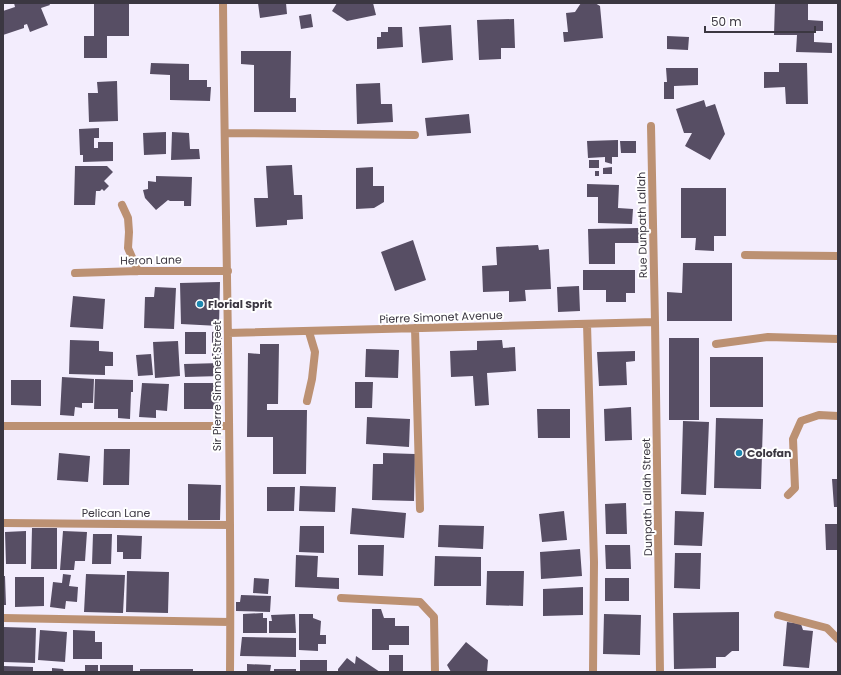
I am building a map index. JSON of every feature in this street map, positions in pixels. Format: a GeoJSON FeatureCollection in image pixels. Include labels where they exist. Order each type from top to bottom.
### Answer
{"type":"FeatureCollection","features":[{"type":"Feature","properties":{"kind":"street","name":"Sir Pierre Simonet Street"},"geometry":{"type":"LineString","coordinates":[[224,3],[228,271],[230,672]]}},
{"type":"Feature","properties":{"kind":"street","name":"Rue Dunpath Lallah"},"geometry":{"type":"LineString","coordinates":[[651,126],[656,322]]}},
{"type":"Feature","properties":{"kind":"street"},"geometry":{"type":"LineString","coordinates":[[225,133],[415,135]]}},
{"type":"Feature","properties":{"kind":"street"},"geometry":{"type":"LineString","coordinates":[[122,205],[128,218],[128,248],[138,271]]}},
{"type":"Feature","properties":{"kind":"street"},"geometry":{"type":"LineString","coordinates":[[744,255],[838,256]]}},
{"type":"Feature","properties":{"kind":"street","name":"Heron Lane"},"geometry":{"type":"LineString","coordinates":[[75,273],[228,271]]}},
{"type":"Feature","properties":{"kind":"street","name":"Pierre Simonet Avenue"},"geometry":{"type":"LineString","coordinates":[[228,333],[656,322]]}},
{"type":"Feature","properties":{"kind":"street","name":"Dunpath Lallah Street"},"geometry":{"type":"LineString","coordinates":[[656,322],[660,672]]}},
{"type":"Feature","properties":{"kind":"street"},"geometry":{"type":"LineString","coordinates":[[587,324],[594,562],[593,672]]}},
{"type":"Feature","properties":{"kind":"street"},"geometry":{"type":"LineString","coordinates":[[415,328],[420,509]]}},
{"type":"Feature","properties":{"kind":"street"},"geometry":{"type":"LineString","coordinates":[[307,401],[312,379],[315,352],[309,332]]}},
{"type":"Feature","properties":{"kind":"street"},"geometry":{"type":"LineString","coordinates":[[716,344],[768,337],[838,339]]}},
{"type":"Feature","properties":{"kind":"street"},"geometry":{"type":"LineString","coordinates":[[788,495],[795,488],[793,439],[801,421],[819,414],[838,416]]}},
{"type":"Feature","properties":{"kind":"street"},"geometry":{"type":"LineString","coordinates":[[3,426],[228,426]]}},
{"type":"Feature","properties":{"kind":"street","name":"Pelican Lane"},"geometry":{"type":"LineString","coordinates":[[3,523],[230,525]]}},
{"type":"Feature","properties":{"kind":"street"},"geometry":{"type":"LineString","coordinates":[[341,598],[420,602],[434,617],[435,672]]}},
{"type":"Feature","properties":{"kind":"street"},"geometry":{"type":"LineString","coordinates":[[778,615],[828,628],[838,639]]}},
{"type":"Feature","properties":{"kind":"street"},"geometry":{"type":"LineString","coordinates":[[3,618],[230,622]]}},
{"type":"Feature","properties":{"kind":"building"},"geometry":{"type":"Polygon","coordinates":[[[14,3],[49,3],[50,5],[41,8],[48,25],[30,32],[27,24],[24,25],[24,28],[3,35],[3,11],[15,7],[14,3]]]}},
{"type":"Feature","properties":{"kind":"building"},"geometry":{"type":"Polygon","coordinates":[[[94,3],[129,3],[129,36],[107,36],[107,58],[84,58],[84,36],[94,36],[94,3]]]}},
{"type":"Feature","properties":{"kind":"building"},"geometry":{"type":"Polygon","coordinates":[[[258,3],[286,3],[287,14],[260,18],[258,3]]]}},
{"type":"Feature","properties":{"kind":"building"},"geometry":{"type":"Polygon","coordinates":[[[337,3],[373,3],[376,15],[347,21],[332,11],[337,3]]]}},
{"type":"Feature","properties":{"kind":"building"},"geometry":{"type":"Polygon","coordinates":[[[581,3],[595,3],[600,6],[603,38],[564,42],[563,32],[568,32],[566,13],[575,12],[581,3]]]}},
{"type":"Feature","properties":{"kind":"building"},"geometry":{"type":"Polygon","coordinates":[[[775,3],[808,3],[808,20],[823,21],[823,31],[814,31],[814,42],[832,43],[832,53],[796,52],[797,35],[774,35],[775,3]]]}},
{"type":"Feature","properties":{"kind":"building"},"geometry":{"type":"Polygon","coordinates":[[[311,14],[313,27],[301,29],[299,16],[311,14]]]}},
{"type":"Feature","properties":{"kind":"building"},"geometry":{"type":"Polygon","coordinates":[[[514,19],[515,48],[501,48],[501,59],[479,60],[477,20],[514,19]]]}},
{"type":"Feature","properties":{"kind":"building"},"geometry":{"type":"Polygon","coordinates":[[[451,25],[453,60],[422,63],[419,27],[451,25]]]}},
{"type":"Feature","properties":{"kind":"building"},"geometry":{"type":"Polygon","coordinates":[[[388,27],[402,27],[403,47],[377,49],[377,37],[381,37],[381,32],[388,32],[388,27]]]}},
{"type":"Feature","properties":{"kind":"building"},"geometry":{"type":"Polygon","coordinates":[[[667,36],[689,37],[688,50],[667,49],[667,36]]]}},
{"type":"Feature","properties":{"kind":"building"},"geometry":{"type":"Polygon","coordinates":[[[241,51],[291,51],[290,98],[296,98],[296,112],[254,112],[254,65],[241,64],[241,51]]]}},
{"type":"Feature","properties":{"kind":"building"},"geometry":{"type":"Polygon","coordinates":[[[151,63],[189,64],[189,80],[207,80],[207,87],[211,87],[210,101],[170,100],[170,75],[150,74],[151,63]]]}},
{"type":"Feature","properties":{"kind":"building"},"geometry":{"type":"Polygon","coordinates":[[[779,63],[807,63],[808,104],[786,104],[785,87],[764,88],[764,72],[779,72],[779,63]]]}},
{"type":"Feature","properties":{"kind":"building"},"geometry":{"type":"Polygon","coordinates":[[[666,68],[698,68],[698,85],[674,86],[674,99],[664,99],[664,82],[667,82],[666,68]]]}},
{"type":"Feature","properties":{"kind":"building"},"geometry":{"type":"Polygon","coordinates":[[[117,81],[118,121],[89,122],[88,93],[98,93],[97,82],[117,81]]]}},
{"type":"Feature","properties":{"kind":"building"},"geometry":{"type":"Polygon","coordinates":[[[380,83],[381,104],[392,104],[393,122],[357,124],[356,84],[380,83]]]}},
{"type":"Feature","properties":{"kind":"building"},"geometry":{"type":"Polygon","coordinates":[[[704,100],[706,107],[715,104],[725,134],[710,160],[685,146],[692,133],[684,133],[676,109],[704,100]]]}},
{"type":"Feature","properties":{"kind":"building"},"geometry":{"type":"Polygon","coordinates":[[[469,114],[471,133],[427,136],[425,118],[469,114]]]}},
{"type":"Feature","properties":{"kind":"building"},"geometry":{"type":"Polygon","coordinates":[[[99,128],[99,138],[94,138],[94,148],[98,148],[98,142],[113,142],[113,161],[83,162],[83,155],[80,155],[79,129],[99,128]]]}},
{"type":"Feature","properties":{"kind":"building"},"geometry":{"type":"Polygon","coordinates":[[[166,132],[166,154],[144,155],[143,133],[166,132]]]}},
{"type":"Feature","properties":{"kind":"building"},"geometry":{"type":"Polygon","coordinates":[[[172,132],[189,133],[190,149],[199,149],[200,159],[171,160],[172,132]]]}},
{"type":"Feature","properties":{"kind":"building"},"geometry":{"type":"Polygon","coordinates":[[[618,140],[618,157],[612,157],[612,164],[605,162],[605,157],[588,158],[587,141],[618,140]]]}},
{"type":"Feature","properties":{"kind":"building"},"geometry":{"type":"Polygon","coordinates":[[[620,141],[636,141],[636,153],[621,153],[620,141]]]}},
{"type":"Feature","properties":{"kind":"building"},"geometry":{"type":"Polygon","coordinates":[[[589,160],[599,160],[599,168],[589,168],[589,160]]]}},
{"type":"Feature","properties":{"kind":"building"},"geometry":{"type":"Polygon","coordinates":[[[292,165],[294,195],[302,195],[303,219],[287,220],[287,225],[256,227],[254,198],[268,198],[266,166],[292,165]]]}},
{"type":"Feature","properties":{"kind":"building"},"geometry":{"type":"Polygon","coordinates":[[[75,166],[107,166],[113,172],[104,181],[109,186],[104,191],[102,189],[100,191],[96,191],[95,205],[74,205],[75,166]]]}},
{"type":"Feature","properties":{"kind":"building"},"geometry":{"type":"Polygon","coordinates":[[[373,167],[373,186],[384,186],[384,202],[374,208],[356,209],[356,168],[373,167]]]}},
{"type":"Feature","properties":{"kind":"building"},"geometry":{"type":"Polygon","coordinates":[[[612,167],[612,174],[603,174],[603,168],[612,167]]]}},
{"type":"Feature","properties":{"kind":"building"},"geometry":{"type":"Polygon","coordinates":[[[595,171],[599,171],[599,176],[595,176],[595,171]]]}},
{"type":"Feature","properties":{"kind":"building"},"geometry":{"type":"Polygon","coordinates":[[[156,176],[192,177],[191,206],[184,206],[184,201],[168,200],[156,210],[145,198],[143,190],[148,189],[148,181],[156,182],[156,176]]]}},
{"type":"Feature","properties":{"kind":"building"},"geometry":{"type":"Polygon","coordinates":[[[587,184],[619,185],[618,208],[633,209],[632,224],[598,223],[598,197],[587,197],[587,184]]]}},
{"type":"Feature","properties":{"kind":"building"},"geometry":{"type":"Polygon","coordinates":[[[681,188],[726,188],[726,236],[714,236],[714,251],[695,250],[696,238],[681,238],[681,188]]]}},
{"type":"Feature","properties":{"kind":"building"},"geometry":{"type":"Polygon","coordinates":[[[639,228],[639,243],[615,243],[615,264],[589,264],[588,229],[639,228]]]}},
{"type":"Feature","properties":{"kind":"building"},"geometry":{"type":"Polygon","coordinates":[[[413,240],[426,280],[395,291],[381,252],[413,240]]]}},
{"type":"Feature","properties":{"kind":"building"},"geometry":{"type":"Polygon","coordinates":[[[538,245],[539,250],[549,249],[551,289],[525,290],[526,301],[509,302],[509,291],[483,292],[482,266],[497,265],[496,247],[538,245]]]}},
{"type":"Feature","properties":{"kind":"building"},"geometry":{"type":"Polygon","coordinates":[[[683,263],[732,263],[732,321],[667,321],[667,292],[682,293],[683,263]]]}},
{"type":"Feature","properties":{"kind":"building"},"geometry":{"type":"Polygon","coordinates":[[[583,270],[635,270],[635,293],[626,293],[626,302],[606,302],[606,290],[583,290],[583,270]]]}},
{"type":"Feature","properties":{"kind":"building","name":"Florial Sprit"},"geometry":{"type":"Polygon","coordinates":[[[220,282],[219,326],[181,324],[180,283],[220,282]]]}},
{"type":"Feature","properties":{"kind":"building"},"geometry":{"type":"Polygon","coordinates":[[[579,286],[580,311],[558,312],[557,287],[579,286]]]}},
{"type":"Feature","properties":{"kind":"building"},"geometry":{"type":"Polygon","coordinates":[[[155,287],[176,288],[174,329],[144,328],[145,297],[154,297],[155,287]]]}},
{"type":"Feature","properties":{"kind":"building"},"geometry":{"type":"Polygon","coordinates":[[[73,296],[105,299],[103,329],[70,327],[73,296]]]}},
{"type":"Feature","properties":{"kind":"building"},"geometry":{"type":"Polygon","coordinates":[[[222,331],[222,358],[212,358],[212,332],[222,331]]]}},
{"type":"Feature","properties":{"kind":"building"},"geometry":{"type":"Polygon","coordinates":[[[185,332],[206,332],[206,354],[185,354],[185,332]]]}},
{"type":"Feature","properties":{"kind":"building"},"geometry":{"type":"Polygon","coordinates":[[[669,338],[699,338],[699,420],[669,420],[669,338]]]}},
{"type":"Feature","properties":{"kind":"building"},"geometry":{"type":"Polygon","coordinates":[[[70,340],[99,341],[99,351],[113,352],[113,366],[105,366],[105,375],[69,374],[70,340]]]}},
{"type":"Feature","properties":{"kind":"building"},"geometry":{"type":"Polygon","coordinates":[[[502,340],[503,348],[515,347],[516,371],[487,373],[489,405],[475,406],[473,376],[451,377],[450,351],[477,350],[477,341],[502,340]]]}},
{"type":"Feature","properties":{"kind":"building"},"geometry":{"type":"Polygon","coordinates":[[[178,341],[180,376],[155,378],[153,342],[178,341]]]}},
{"type":"Feature","properties":{"kind":"building"},"geometry":{"type":"Polygon","coordinates":[[[260,344],[279,344],[278,404],[267,404],[267,410],[307,410],[306,474],[273,474],[273,437],[247,437],[248,353],[260,354],[260,344]]]}},
{"type":"Feature","properties":{"kind":"building"},"geometry":{"type":"Polygon","coordinates":[[[366,349],[399,350],[398,378],[365,377],[366,349]]]}},
{"type":"Feature","properties":{"kind":"building"},"geometry":{"type":"Polygon","coordinates":[[[635,351],[635,361],[626,362],[627,385],[599,386],[597,352],[635,351]]]}},
{"type":"Feature","properties":{"kind":"building"},"geometry":{"type":"Polygon","coordinates":[[[151,354],[153,375],[138,376],[136,355],[151,354]]]}},
{"type":"Feature","properties":{"kind":"building"},"geometry":{"type":"Polygon","coordinates":[[[710,357],[763,357],[763,407],[710,407],[710,357]]]}},
{"type":"Feature","properties":{"kind":"building"},"geometry":{"type":"Polygon","coordinates":[[[221,363],[221,376],[185,377],[184,364],[221,363]]]}},
{"type":"Feature","properties":{"kind":"building"},"geometry":{"type":"Polygon","coordinates":[[[62,377],[94,379],[93,403],[82,403],[82,408],[75,407],[74,416],[60,415],[62,377]]]}},
{"type":"Feature","properties":{"kind":"building"},"geometry":{"type":"Polygon","coordinates":[[[95,379],[133,380],[130,419],[118,418],[118,409],[94,409],[95,379]]]}},
{"type":"Feature","properties":{"kind":"building"},"geometry":{"type":"Polygon","coordinates":[[[11,380],[41,380],[41,406],[11,405],[11,380]]]}},
{"type":"Feature","properties":{"kind":"building"},"geometry":{"type":"Polygon","coordinates":[[[355,382],[373,382],[372,408],[355,408],[355,382]]]}},
{"type":"Feature","properties":{"kind":"building"},"geometry":{"type":"Polygon","coordinates":[[[142,383],[169,384],[167,411],[156,410],[156,418],[139,417],[142,383]]]}},
{"type":"Feature","properties":{"kind":"building"},"geometry":{"type":"Polygon","coordinates":[[[184,383],[219,383],[219,409],[184,409],[184,383]]]}},
{"type":"Feature","properties":{"kind":"building"},"geometry":{"type":"Polygon","coordinates":[[[631,407],[632,440],[605,441],[604,409],[631,407]]]}},
{"type":"Feature","properties":{"kind":"building"},"geometry":{"type":"Polygon","coordinates":[[[537,409],[570,409],[570,438],[538,438],[537,409]]]}},
{"type":"Feature","properties":{"kind":"building"},"geometry":{"type":"Polygon","coordinates":[[[367,417],[410,419],[409,447],[366,444],[367,417]]]}},
{"type":"Feature","properties":{"kind":"building","name":"Colofan"},"geometry":{"type":"Polygon","coordinates":[[[716,418],[763,419],[761,489],[714,488],[716,418]]]}},
{"type":"Feature","properties":{"kind":"building"},"geometry":{"type":"Polygon","coordinates":[[[683,421],[709,422],[706,495],[681,494],[683,421]]]}},
{"type":"Feature","properties":{"kind":"building"},"geometry":{"type":"Polygon","coordinates":[[[104,449],[130,449],[129,485],[103,485],[104,449]]]}},
{"type":"Feature","properties":{"kind":"building"},"geometry":{"type":"Polygon","coordinates":[[[59,453],[90,456],[88,482],[57,480],[59,453]]]}},
{"type":"Feature","properties":{"kind":"building"},"geometry":{"type":"Polygon","coordinates":[[[383,453],[415,454],[414,501],[372,500],[373,464],[383,464],[383,453]]]}},
{"type":"Feature","properties":{"kind":"building"},"geometry":{"type":"Polygon","coordinates":[[[832,479],[838,479],[838,507],[834,507],[832,479]]]}},
{"type":"Feature","properties":{"kind":"building"},"geometry":{"type":"Polygon","coordinates":[[[188,484],[221,485],[220,520],[188,520],[188,484]]]}},
{"type":"Feature","properties":{"kind":"building"},"geometry":{"type":"Polygon","coordinates":[[[300,486],[336,487],[335,512],[299,511],[300,486]]]}},
{"type":"Feature","properties":{"kind":"building"},"geometry":{"type":"Polygon","coordinates":[[[267,487],[295,487],[294,511],[267,511],[267,487]]]}},
{"type":"Feature","properties":{"kind":"building"},"geometry":{"type":"Polygon","coordinates":[[[626,503],[627,534],[606,534],[605,504],[626,503]]]}},
{"type":"Feature","properties":{"kind":"building"},"geometry":{"type":"Polygon","coordinates":[[[352,508],[406,513],[404,538],[350,534],[352,508]]]}},
{"type":"Feature","properties":{"kind":"building"},"geometry":{"type":"Polygon","coordinates":[[[564,511],[567,540],[542,542],[539,514],[564,511]]]}},
{"type":"Feature","properties":{"kind":"building"},"geometry":{"type":"Polygon","coordinates":[[[675,511],[704,512],[702,546],[674,545],[675,511]]]}},
{"type":"Feature","properties":{"kind":"building"},"geometry":{"type":"Polygon","coordinates":[[[825,524],[838,524],[838,550],[826,550],[825,524]]]}},
{"type":"Feature","properties":{"kind":"building"},"geometry":{"type":"Polygon","coordinates":[[[439,525],[484,526],[483,549],[438,547],[439,525]]]}},
{"type":"Feature","properties":{"kind":"building"},"geometry":{"type":"Polygon","coordinates":[[[300,526],[324,526],[324,553],[299,552],[300,526]]]}},
{"type":"Feature","properties":{"kind":"building"},"geometry":{"type":"Polygon","coordinates":[[[32,528],[57,528],[57,569],[31,569],[32,528]]]}},
{"type":"Feature","properties":{"kind":"building"},"geometry":{"type":"Polygon","coordinates":[[[26,531],[26,564],[6,564],[5,532],[26,531]]]}},
{"type":"Feature","properties":{"kind":"building"},"geometry":{"type":"Polygon","coordinates":[[[63,531],[87,532],[85,561],[75,561],[74,570],[60,570],[63,531]]]}},
{"type":"Feature","properties":{"kind":"building"},"geometry":{"type":"Polygon","coordinates":[[[93,534],[112,534],[111,564],[92,564],[93,534]]]}},
{"type":"Feature","properties":{"kind":"building"},"geometry":{"type":"Polygon","coordinates":[[[117,535],[142,536],[141,559],[123,559],[123,552],[117,552],[117,535]]]}},
{"type":"Feature","properties":{"kind":"building"},"geometry":{"type":"Polygon","coordinates":[[[358,545],[384,545],[383,576],[358,575],[358,545]]]}},
{"type":"Feature","properties":{"kind":"building"},"geometry":{"type":"Polygon","coordinates":[[[605,545],[630,545],[631,569],[606,569],[605,545]]]}},
{"type":"Feature","properties":{"kind":"building"},"geometry":{"type":"Polygon","coordinates":[[[580,549],[582,576],[541,579],[540,552],[580,549]]]}},
{"type":"Feature","properties":{"kind":"building"},"geometry":{"type":"Polygon","coordinates":[[[675,553],[701,553],[700,589],[674,588],[675,553]]]}},
{"type":"Feature","properties":{"kind":"building"},"geometry":{"type":"Polygon","coordinates":[[[296,555],[318,556],[317,577],[339,578],[339,589],[295,587],[296,555]]]}},
{"type":"Feature","properties":{"kind":"building"},"geometry":{"type":"Polygon","coordinates":[[[435,556],[481,557],[481,586],[434,586],[435,556]]]}},
{"type":"Feature","properties":{"kind":"building"},"geometry":{"type":"Polygon","coordinates":[[[127,571],[169,572],[168,613],[126,612],[127,571]]]}},
{"type":"Feature","properties":{"kind":"building"},"geometry":{"type":"Polygon","coordinates":[[[487,571],[524,571],[523,606],[486,605],[487,571]]]}},
{"type":"Feature","properties":{"kind":"building"},"geometry":{"type":"Polygon","coordinates":[[[63,574],[71,575],[69,586],[78,587],[77,602],[66,601],[65,609],[50,607],[53,582],[62,583],[63,574]]]}},
{"type":"Feature","properties":{"kind":"building"},"geometry":{"type":"Polygon","coordinates":[[[86,574],[125,575],[123,613],[84,612],[86,574]]]}},
{"type":"Feature","properties":{"kind":"building"},"geometry":{"type":"Polygon","coordinates":[[[3,576],[5,576],[6,605],[3,605],[3,576]]]}},
{"type":"Feature","properties":{"kind":"building"},"geometry":{"type":"Polygon","coordinates":[[[15,577],[44,577],[44,606],[15,607],[15,577]]]}},
{"type":"Feature","properties":{"kind":"building"},"geometry":{"type":"Polygon","coordinates":[[[254,578],[269,579],[268,594],[253,593],[254,578]]]}},
{"type":"Feature","properties":{"kind":"building"},"geometry":{"type":"Polygon","coordinates":[[[605,578],[629,578],[629,601],[605,601],[605,578]]]}},
{"type":"Feature","properties":{"kind":"building"},"geometry":{"type":"Polygon","coordinates":[[[583,587],[583,615],[543,616],[543,589],[583,587]]]}},
{"type":"Feature","properties":{"kind":"building"},"geometry":{"type":"Polygon","coordinates":[[[241,595],[271,596],[270,612],[236,611],[236,602],[240,602],[241,595]]]}},
{"type":"Feature","properties":{"kind":"building"},"geometry":{"type":"Polygon","coordinates":[[[372,609],[381,609],[384,618],[395,618],[395,626],[409,626],[409,645],[389,645],[389,650],[372,650],[372,609]]]}},
{"type":"Feature","properties":{"kind":"building"},"geometry":{"type":"Polygon","coordinates":[[[739,612],[739,651],[732,651],[725,657],[716,657],[716,668],[674,669],[673,613],[739,612]]]}},
{"type":"Feature","properties":{"kind":"building"},"geometry":{"type":"Polygon","coordinates":[[[263,613],[263,618],[267,618],[267,633],[243,633],[243,614],[263,613]]]}},
{"type":"Feature","properties":{"kind":"building"},"geometry":{"type":"Polygon","coordinates":[[[295,614],[296,633],[269,633],[269,621],[272,621],[271,615],[295,614]]]}},
{"type":"Feature","properties":{"kind":"building"},"geometry":{"type":"Polygon","coordinates":[[[299,614],[313,614],[313,618],[321,621],[320,635],[326,635],[326,644],[318,644],[318,651],[299,650],[299,614]]]}},
{"type":"Feature","properties":{"kind":"building"},"geometry":{"type":"Polygon","coordinates":[[[604,614],[641,615],[640,655],[603,654],[604,614]]]}},
{"type":"Feature","properties":{"kind":"building"},"geometry":{"type":"Polygon","coordinates":[[[787,622],[801,624],[803,630],[813,631],[809,668],[783,666],[787,622]]]}},
{"type":"Feature","properties":{"kind":"building"},"geometry":{"type":"Polygon","coordinates":[[[3,627],[36,628],[35,663],[3,662],[3,627]]]}},
{"type":"Feature","properties":{"kind":"building"},"geometry":{"type":"Polygon","coordinates":[[[40,630],[67,632],[65,662],[38,660],[40,630]]]}},
{"type":"Feature","properties":{"kind":"building"},"geometry":{"type":"Polygon","coordinates":[[[73,630],[95,631],[95,642],[102,642],[102,659],[73,659],[73,630]]]}},
{"type":"Feature","properties":{"kind":"building"},"geometry":{"type":"Polygon","coordinates":[[[242,637],[296,638],[296,657],[240,656],[242,637]]]}},
{"type":"Feature","properties":{"kind":"building"},"geometry":{"type":"Polygon","coordinates":[[[466,642],[488,660],[487,672],[451,672],[447,665],[466,642]]]}},
{"type":"Feature","properties":{"kind":"building"},"geometry":{"type":"Polygon","coordinates":[[[389,655],[403,655],[403,672],[389,672],[389,655]]]}},
{"type":"Feature","properties":{"kind":"building"},"geometry":{"type":"Polygon","coordinates":[[[356,656],[380,672],[338,672],[338,669],[347,658],[355,664],[356,656]]]}},
{"type":"Feature","properties":{"kind":"building"},"geometry":{"type":"Polygon","coordinates":[[[300,660],[327,660],[327,672],[300,672],[300,660]]]}},
{"type":"Feature","properties":{"kind":"building"},"geometry":{"type":"Polygon","coordinates":[[[247,664],[271,665],[270,672],[247,672],[247,664]]]}},
{"type":"Feature","properties":{"kind":"building"},"geometry":{"type":"Polygon","coordinates":[[[85,665],[98,665],[98,672],[85,672],[85,665]]]}},
{"type":"Feature","properties":{"kind":"building"},"geometry":{"type":"Polygon","coordinates":[[[100,665],[133,665],[133,672],[100,672],[100,665]]]}},
{"type":"Feature","properties":{"kind":"building"},"geometry":{"type":"Polygon","coordinates":[[[3,666],[33,667],[33,672],[3,672],[3,666]]]}},
{"type":"Feature","properties":{"kind":"building"},"geometry":{"type":"Polygon","coordinates":[[[52,668],[63,669],[64,672],[52,672],[52,668]]]}},
{"type":"Feature","properties":{"kind":"building"},"geometry":{"type":"Polygon","coordinates":[[[140,669],[193,669],[193,672],[140,672],[140,669]]]}},
{"type":"Feature","properties":{"kind":"building"},"geometry":{"type":"Polygon","coordinates":[[[274,669],[296,669],[296,672],[274,672],[274,669]]]}},
{"type":"Feature","properties":{"kind":"place","name":"Florial Sprit"},"geometry":{"type":"Point","coordinates":[200,304]}},
{"type":"Feature","properties":{"kind":"place","name":"Colofan"},"geometry":{"type":"Point","coordinates":[739,453]}}]}
